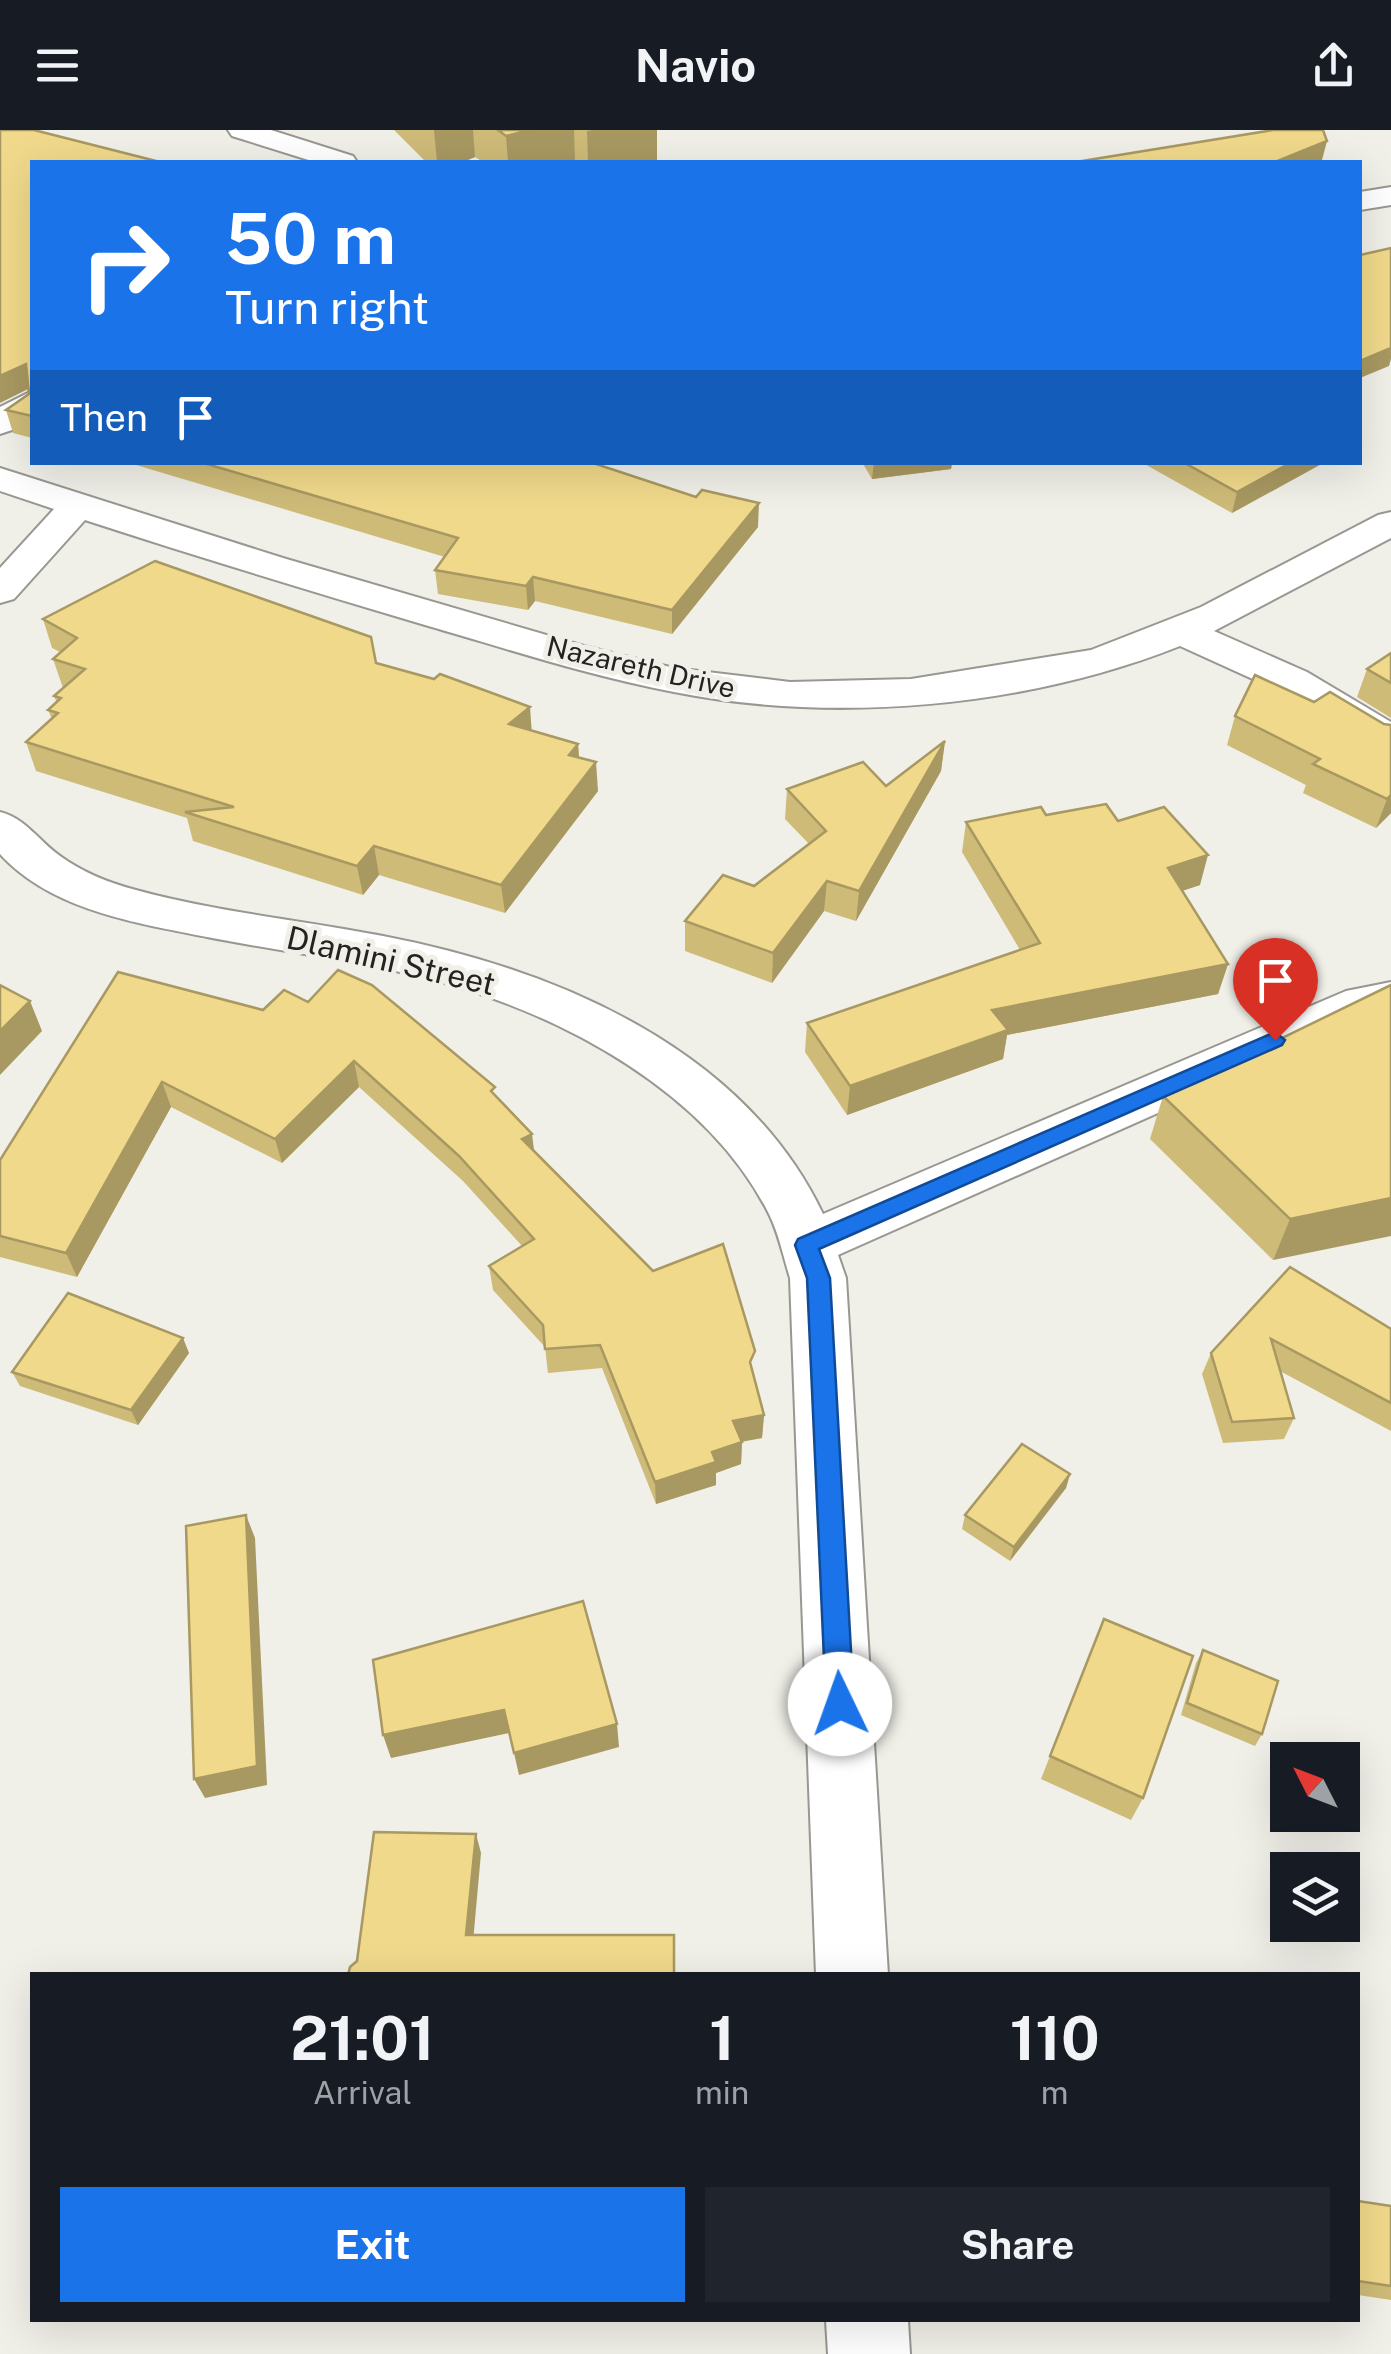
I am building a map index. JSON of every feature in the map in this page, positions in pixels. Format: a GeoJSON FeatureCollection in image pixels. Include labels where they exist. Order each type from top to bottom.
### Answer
{"type":"FeatureCollection","features":[{"type":"Feature","properties":{"kind":"street"},"geometry":{"type":"LineString","coordinates":[[242,130],[292,137],[339,160]]}},
{"type":"Feature","properties":{"kind":"street"},"geometry":{"type":"LineString","coordinates":[[1362,200],[1391,196]]}},
{"type":"Feature","properties":{"kind":"street"},"geometry":{"type":"LineString","coordinates":[[0,423],[30,402]]}},
{"type":"Feature","properties":{"kind":"street","name":"Nazareth Drive"},"geometry":{"type":"LineString","coordinates":[[0,479],[240,560],[618,666],[707,686],[768,694],[844,697],[912,694],[1102,660],[1181,631],[1280,586],[1391,524]]}},
{"type":"Feature","properties":{"kind":"street"},"geometry":{"type":"LineString","coordinates":[[0,591],[78,505]]}},
{"type":"Feature","properties":{"kind":"street"},"geometry":{"type":"LineString","coordinates":[[1181,631],[1292,681],[1391,740]]}},
{"type":"Feature","properties":{"kind":"street","name":"Dlamini Street"},"geometry":{"type":"LineString","coordinates":[[0,826],[45,868],[88,894],[147,910],[424,962],[484,978],[638,1047],[705,1094],[750,1140],[792,1203],[818,1278],[852,1972]]}},
{"type":"Feature","properties":{"kind":"street"},"geometry":{"type":"LineString","coordinates":[[806,1245],[1292,1032],[1364,1003],[1391,999]]}},
{"type":"Feature","properties":{"kind":"street"},"geometry":{"type":"LineString","coordinates":[[867,2322],[869,2354]]}},
{"type":"Feature","properties":{"kind":"building"},"geometry":{"type":"Polygon","coordinates":[[[0,130],[34,130],[152,160],[30,160],[30,416],[6,410],[29,394],[26,364],[0,376],[0,130]]]}},
{"type":"Feature","properties":{"kind":"building"},"geometry":{"type":"Polygon","coordinates":[[[498,130],[530,130],[506,136],[498,130]]]}},
{"type":"Feature","properties":{"kind":"building"},"geometry":{"type":"Polygon","coordinates":[[[1273,130],[1323,130],[1327,141],[1280,160],[1088,160],[1273,130]]]}},
{"type":"Feature","properties":{"kind":"building"},"geometry":{"type":"Polygon","coordinates":[[[1391,248],[1391,348],[1362,360],[1362,255],[1391,248]]]}},
{"type":"Feature","properties":{"kind":"building"},"geometry":{"type":"Polygon","coordinates":[[[210,465],[599,465],[696,497],[702,490],[759,503],[672,610],[533,577],[526,586],[435,570],[458,538],[210,465]]]}},
{"type":"Feature","properties":{"kind":"building"},"geometry":{"type":"Polygon","coordinates":[[[1188,465],[1286,465],[1237,492],[1188,465]]]}},
{"type":"Feature","properties":{"kind":"building"},"geometry":{"type":"Polygon","coordinates":[[[155,561],[371,637],[376,663],[434,679],[440,674],[530,707],[509,724],[578,744],[569,755],[596,762],[501,885],[374,846],[357,866],[185,812],[234,807],[26,742],[58,713],[48,710],[61,698],[54,696],[85,669],[53,659],[77,638],[43,619],[155,561]]]}},
{"type":"Feature","properties":{"kind":"building"},"geometry":{"type":"Polygon","coordinates":[[[1391,653],[1391,683],[1367,669],[1391,653]]]}},
{"type":"Feature","properties":{"kind":"building"},"geometry":{"type":"Polygon","coordinates":[[[1255,675],[1314,702],[1330,692],[1391,725],[1391,795],[1387,799],[1313,764],[1320,759],[1235,716],[1255,675]]]}},
{"type":"Feature","properties":{"kind":"building"},"geometry":{"type":"Polygon","coordinates":[[[945,741],[859,891],[827,881],[773,953],[685,921],[723,875],[754,886],[826,831],[787,789],[863,762],[886,786],[945,741]]]}},
{"type":"Feature","properties":{"kind":"building"},"geometry":{"type":"Polygon","coordinates":[[[1106,804],[1118,821],[1164,807],[1208,855],[1168,868],[1228,964],[992,1010],[1008,1030],[850,1086],[807,1023],[1040,943],[966,822],[1041,807],[1046,815],[1106,804]]]}},
{"type":"Feature","properties":{"kind":"building"},"geometry":{"type":"Polygon","coordinates":[[[338,970],[372,985],[495,1087],[491,1091],[532,1134],[522,1139],[653,1271],[723,1244],[755,1351],[750,1362],[764,1415],[733,1421],[742,1442],[712,1452],[716,1462],[655,1482],[600,1345],[545,1349],[543,1325],[489,1266],[534,1239],[459,1156],[354,1061],[275,1139],[162,1082],[66,1253],[0,1236],[0,1160],[118,972],[263,1010],[284,990],[308,1002],[338,970]]]}},
{"type":"Feature","properties":{"kind":"building"},"geometry":{"type":"Polygon","coordinates":[[[0,985],[30,1001],[0,1031],[0,985]]]}},
{"type":"Feature","properties":{"kind":"building"},"geometry":{"type":"Polygon","coordinates":[[[1391,985],[1391,1198],[1290,1219],[1163,1096],[1391,985]]]}},
{"type":"Feature","properties":{"kind":"building"},"geometry":{"type":"Polygon","coordinates":[[[1290,1267],[1391,1329],[1391,1403],[1271,1339],[1294,1418],[1232,1422],[1211,1353],[1290,1267]]]}},
{"type":"Feature","properties":{"kind":"building"},"geometry":{"type":"Polygon","coordinates":[[[68,1293],[183,1338],[131,1410],[12,1372],[68,1293]]]}},
{"type":"Feature","properties":{"kind":"building"},"geometry":{"type":"Polygon","coordinates":[[[1022,1444],[1070,1474],[1014,1547],[965,1515],[1022,1444]]]}},
{"type":"Feature","properties":{"kind":"building"},"geometry":{"type":"Polygon","coordinates":[[[246,1515],[257,1766],[194,1779],[186,1526],[246,1515]]]}},
{"type":"Feature","properties":{"kind":"building"},"geometry":{"type":"Polygon","coordinates":[[[583,1601],[617,1724],[514,1753],[504,1710],[383,1735],[373,1660],[583,1601]]]}},
{"type":"Feature","properties":{"kind":"building"},"geometry":{"type":"Polygon","coordinates":[[[1104,1619],[1193,1656],[1143,1798],[1050,1756],[1104,1619]]]}},
{"type":"Feature","properties":{"kind":"building"},"geometry":{"type":"Polygon","coordinates":[[[1203,1650],[1278,1681],[1262,1734],[1187,1703],[1203,1650]]]}},
{"type":"Feature","properties":{"kind":"building"},"geometry":{"type":"Polygon","coordinates":[[[374,1832],[476,1834],[466,1935],[674,1935],[674,1972],[349,1972],[357,1961],[374,1832]]]}},
{"type":"Feature","properties":{"kind":"building"},"geometry":{"type":"Polygon","coordinates":[[[1360,2201],[1391,2206],[1391,2286],[1360,2281],[1360,2201]]]}},
{"type":"Feature","properties":{"kind":"route"},"geometry":{"type":"LineString","coordinates":[[840,1704],[818,1278],[806,1245],[1275,1040]]}}]}
